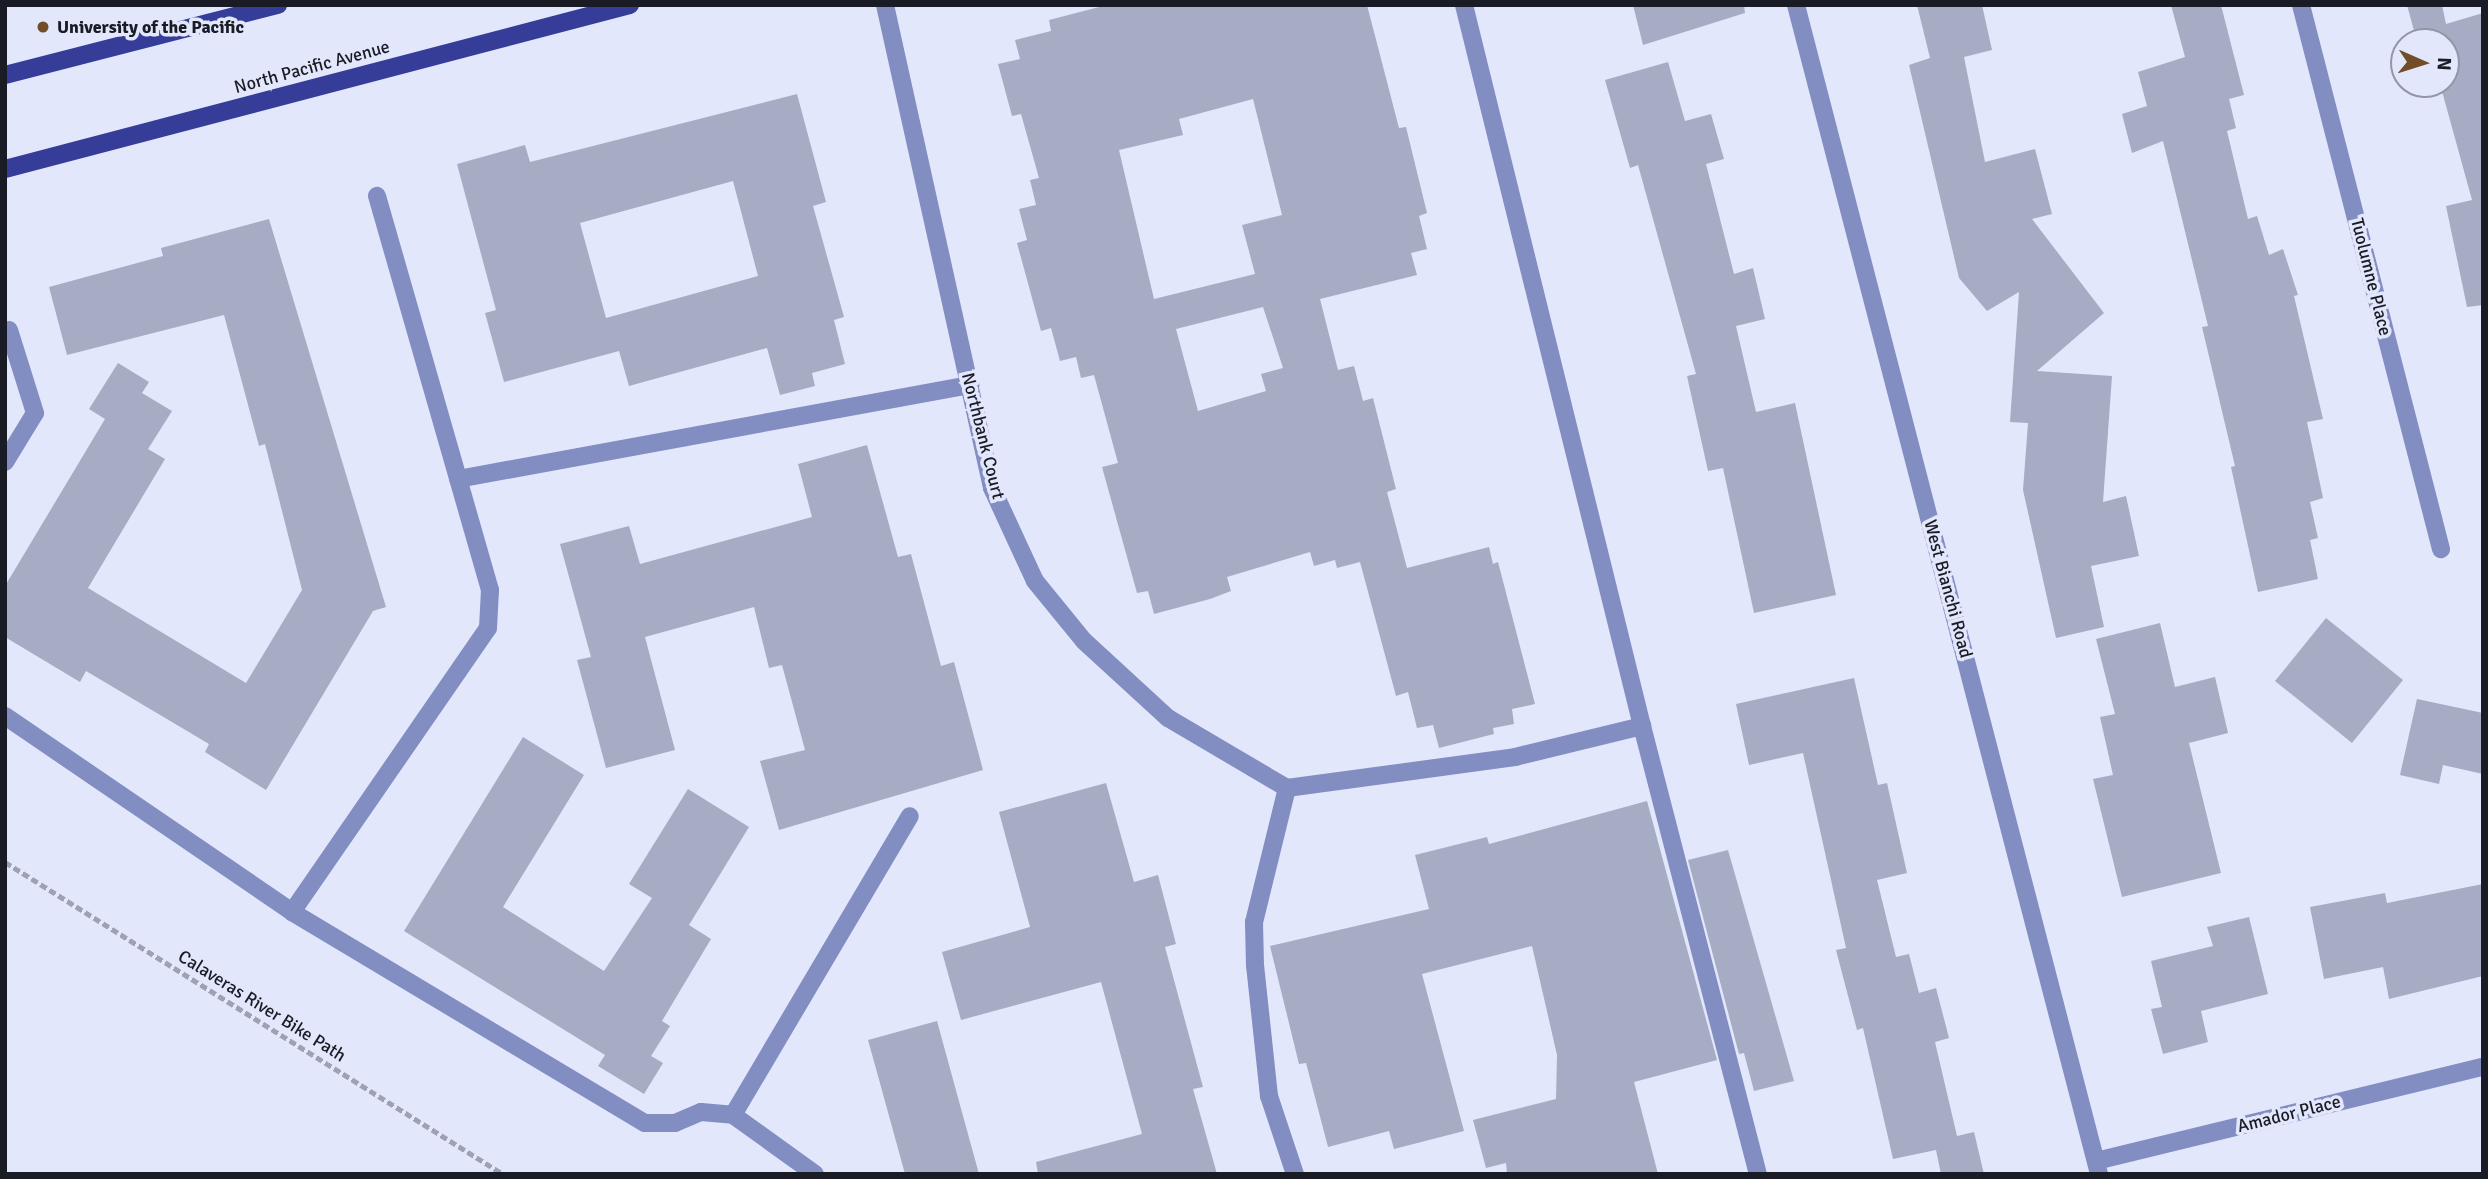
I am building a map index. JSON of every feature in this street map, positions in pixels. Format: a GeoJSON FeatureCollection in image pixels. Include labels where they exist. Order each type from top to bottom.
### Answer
{"type":"FeatureCollection","features":[{"type":"Feature","properties":{"kind":"main road"},"geometry":{"type":"LineString","coordinates":[[5,75],[278,5]]}},
{"type":"Feature","properties":{"kind":"main road","name":"North Pacific Avenue"},"geometry":{"type":"LineString","coordinates":[[5,169],[630,5]]}},
{"type":"Feature","properties":{"kind":"street","name":"Northbank Court"},"geometry":{"type":"LineString","coordinates":[[885,5],[992,488],[1035,581],[1084,641],[1168,718],[1287,788]]}},
{"type":"Feature","properties":{"kind":"street"},"geometry":{"type":"LineString","coordinates":[[1464,5],[1643,726],[1758,1174]]}},
{"type":"Feature","properties":{"kind":"street","name":"West Bianchi Road"},"geometry":{"type":"LineString","coordinates":[[1796,5],[2097,1167]]}},
{"type":"Feature","properties":{"kind":"street","name":"Tuolumne Place"},"geometry":{"type":"LineString","coordinates":[[2301,5],[2441,549]]}},
{"type":"Feature","properties":{"kind":"street"},"geometry":{"type":"LineString","coordinates":[[292,912],[488,628],[490,590],[377,196]]}},
{"type":"Feature","properties":{"kind":"street"},"geometry":{"type":"LineString","coordinates":[[5,462],[35,413],[9,330]]}},
{"type":"Feature","properties":{"kind":"street"},"geometry":{"type":"LineString","coordinates":[[458,479],[970,384]]}},
{"type":"Feature","properties":{"kind":"street"},"geometry":{"type":"LineString","coordinates":[[5,716],[292,912],[645,1123],[675,1123],[701,1112],[733,1115],[815,1174]]}},
{"type":"Feature","properties":{"kind":"street"},"geometry":{"type":"LineString","coordinates":[[1295,1174],[1269,1096],[1255,965],[1254,922],[1287,788],[1515,757],[1643,726]]}},
{"type":"Feature","properties":{"kind":"street"},"geometry":{"type":"LineString","coordinates":[[733,1115],[910,816]]}},
{"type":"Feature","properties":{"kind":"street","name":"Amador Place"},"geometry":{"type":"LineString","coordinates":[[2097,1167],[2483,1067]]}},
{"type":"Feature","properties":{"kind":"path","name":"Calaveras River Bike Path"},"geometry":{"type":"LineString","coordinates":[[5,862],[503,1174]]}},
{"type":"Feature","properties":{"kind":"building"},"geometry":{"type":"Polygon","coordinates":[[[1107,5],[1367,5],[1399,128],[1406,127],[1427,213],[1419,216],[1427,249],[1411,253],[1417,275],[1320,299],[1338,370],[1354,366],[1363,401],[1373,398],[1396,489],[1387,492],[1407,568],[1489,547],[1493,564],[1498,562],[1535,704],[1512,709],[1514,724],[1493,728],[1494,734],[1439,748],[1433,725],[1417,728],[1408,692],[1396,696],[1360,562],[1337,568],[1335,560],[1314,566],[1310,552],[1227,577],[1231,591],[1154,614],[1148,591],[1137,593],[1102,467],[1118,463],[1094,375],[1081,378],[1076,357],[1060,361],[1051,328],[1041,331],[1017,243],[1027,240],[1019,209],[1036,205],[1030,180],[1039,178],[1021,114],[1012,116],[998,64],[1020,59],[1015,40],[1051,31],[1049,20],[1107,5]],[[1253,99],[1179,119],[1183,135],[1119,150],[1154,299],[1255,274],[1242,225],[1282,215],[1253,99]],[[1263,307],[1176,329],[1198,411],[1266,391],[1261,374],[1283,368],[1263,307]]]}},
{"type":"Feature","properties":{"kind":"building"},"geometry":{"type":"Polygon","coordinates":[[[1633,5],[1744,5],[1745,13],[1643,45],[1633,5]]]}},
{"type":"Feature","properties":{"kind":"building"},"geometry":{"type":"Polygon","coordinates":[[[1917,5],[1982,5],[1992,50],[1964,57],[1985,162],[2035,149],[2052,214],[2032,219],[2104,313],[2037,371],[2112,376],[2103,502],[2126,496],[2139,556],[2091,566],[2104,627],[2056,638],[2023,490],[2028,423],[2010,422],[2019,292],[1987,311],[1959,278],[1909,65],[1930,58],[1917,5]]]}},
{"type":"Feature","properties":{"kind":"building"},"geometry":{"type":"Polygon","coordinates":[[[2171,5],[2221,5],[2244,95],[2229,99],[2236,128],[2227,131],[2248,219],[2257,216],[2269,255],[2283,249],[2298,295],[2294,296],[2323,419],[2307,422],[2323,498],[2310,502],[2318,538],[2310,540],[2318,579],[2258,592],[2231,467],[2235,466],[2202,327],[2208,326],[2163,141],[2132,153],[2122,114],[2147,106],[2138,72],[2185,57],[2171,5]]]}},
{"type":"Feature","properties":{"kind":"building"},"geometry":{"type":"Polygon","coordinates":[[[2407,5],[2442,5],[2446,24],[2483,13],[2483,305],[2467,307],[2446,206],[2472,200],[2444,98],[2460,98],[2460,28],[2413,28],[2407,5]]]}},
{"type":"Feature","properties":{"kind":"building"},"geometry":{"type":"Polygon","coordinates":[[[1668,62],[1685,121],[1711,114],[1724,159],[1706,164],[1734,274],[1753,268],[1765,319],[1736,326],[1756,412],[1795,403],[1836,595],[1754,613],[1723,468],[1708,471],[1687,376],[1696,374],[1638,165],[1630,168],[1605,80],[1668,62]]]}},
{"type":"Feature","properties":{"kind":"building"},"geometry":{"type":"Polygon","coordinates":[[[797,94],[826,202],[813,206],[844,317],[834,320],[845,364],[812,373],[815,386],[780,395],[767,348],[629,386],[619,351],[504,382],[485,313],[496,310],[457,164],[525,145],[530,162],[797,94]],[[733,181],[580,223],[606,318],[758,276],[733,181]]]}},
{"type":"Feature","properties":{"kind":"building"},"geometry":{"type":"Polygon","coordinates":[[[269,219],[386,607],[373,611],[266,790],[205,752],[209,744],[86,671],[80,682],[5,637],[5,586],[105,419],[89,409],[118,363],[149,382],[142,393],[172,411],[148,449],[165,459],[88,588],[246,683],[302,590],[265,444],[259,446],[224,315],[67,355],[49,287],[163,256],[161,248],[269,219]]]}},
{"type":"Feature","properties":{"kind":"building"},"geometry":{"type":"Polygon","coordinates":[[[867,445],[898,557],[911,554],[941,666],[954,662],[983,770],[779,830],[760,761],[805,750],[782,665],[769,668],[754,607],[645,637],[675,750],[606,768],[577,660],[591,657],[560,544],[629,526],[640,564],[812,517],[798,464],[867,445]]]}},
{"type":"Feature","properties":{"kind":"building"},"geometry":{"type":"Polygon","coordinates":[[[2326,618],[2403,680],[2352,743],[2275,681],[2326,618]]]}},
{"type":"Feature","properties":{"kind":"building"},"geometry":{"type":"Polygon","coordinates":[[[2160,623],[2175,687],[2215,677],[2228,733],[2189,743],[2221,873],[2122,897],[2093,779],[2113,775],[2100,717],[2115,714],[2096,639],[2160,623]]]}},
{"type":"Feature","properties":{"kind":"building"},"geometry":{"type":"Polygon","coordinates":[[[1854,678],[1878,785],[1887,783],[1907,873],[1877,880],[1896,957],[1909,954],[1919,993],[1936,988],[1949,1038],[1935,1042],[1957,1136],[1974,1132],[1984,1174],[1941,1174],[1936,1150],[1893,1159],[1863,1028],[1857,1030],[1836,950],[1846,948],[1803,753],[1749,765],[1736,704],[1854,678]]]}},
{"type":"Feature","properties":{"kind":"building"},"geometry":{"type":"Polygon","coordinates":[[[2417,699],[2483,713],[2483,774],[2443,765],[2439,784],[2400,775],[2417,699]]]}},
{"type":"Feature","properties":{"kind":"building"},"geometry":{"type":"Polygon","coordinates":[[[523,737],[584,775],[503,907],[604,971],[652,898],[629,884],[688,789],[749,827],[689,925],[711,939],[662,1021],[670,1026],[651,1056],[663,1063],[644,1094],[598,1066],[605,1055],[404,931],[523,737]]]}},
{"type":"Feature","properties":{"kind":"building"},"geometry":{"type":"Polygon","coordinates":[[[1106,783],[1134,882],[1158,875],[1176,944],[1165,947],[1203,1087],[1193,1089],[1217,1174],[1038,1174],[1036,1162],[1142,1134],[1101,982],[961,1020],[942,952],[1030,927],[999,812],[1106,783]]]}},
{"type":"Feature","properties":{"kind":"building"},"geometry":{"type":"Polygon","coordinates":[[[1647,801],[1717,1060],[1634,1082],[1658,1174],[1507,1174],[1506,1163],[1486,1168],[1473,1120],[1556,1099],[1557,1055],[1532,946],[1422,974],[1464,1131],[1394,1149],[1389,1131],[1328,1147],[1306,1063],[1299,1064],[1270,946],[1429,909],[1415,855],[1487,837],[1489,844],[1647,801]]]}},
{"type":"Feature","properties":{"kind":"building"},"geometry":{"type":"Polygon","coordinates":[[[1728,850],[1794,1081],[1754,1091],[1744,1053],[1739,1054],[1688,860],[1728,850]]]}},
{"type":"Feature","properties":{"kind":"building"},"geometry":{"type":"Polygon","coordinates":[[[2483,884],[2483,976],[2389,999],[2383,967],[2324,979],[2310,907],[2385,893],[2387,903],[2483,884]]]}},
{"type":"Feature","properties":{"kind":"building"},"geometry":{"type":"Polygon","coordinates":[[[2249,917],[2268,994],[2201,1011],[2208,1042],[2163,1054],[2151,1009],[2162,1007],[2151,961],[2213,946],[2207,927],[2249,917]]]}},
{"type":"Feature","properties":{"kind":"building"},"geometry":{"type":"Polygon","coordinates":[[[937,1021],[979,1174],[905,1174],[868,1040],[937,1021]]]}},
{"type":"Feature","properties":{"kind":"place","name":"University of the Pacific"},"geometry":{"type":"Point","coordinates":[43,27]}}]}
